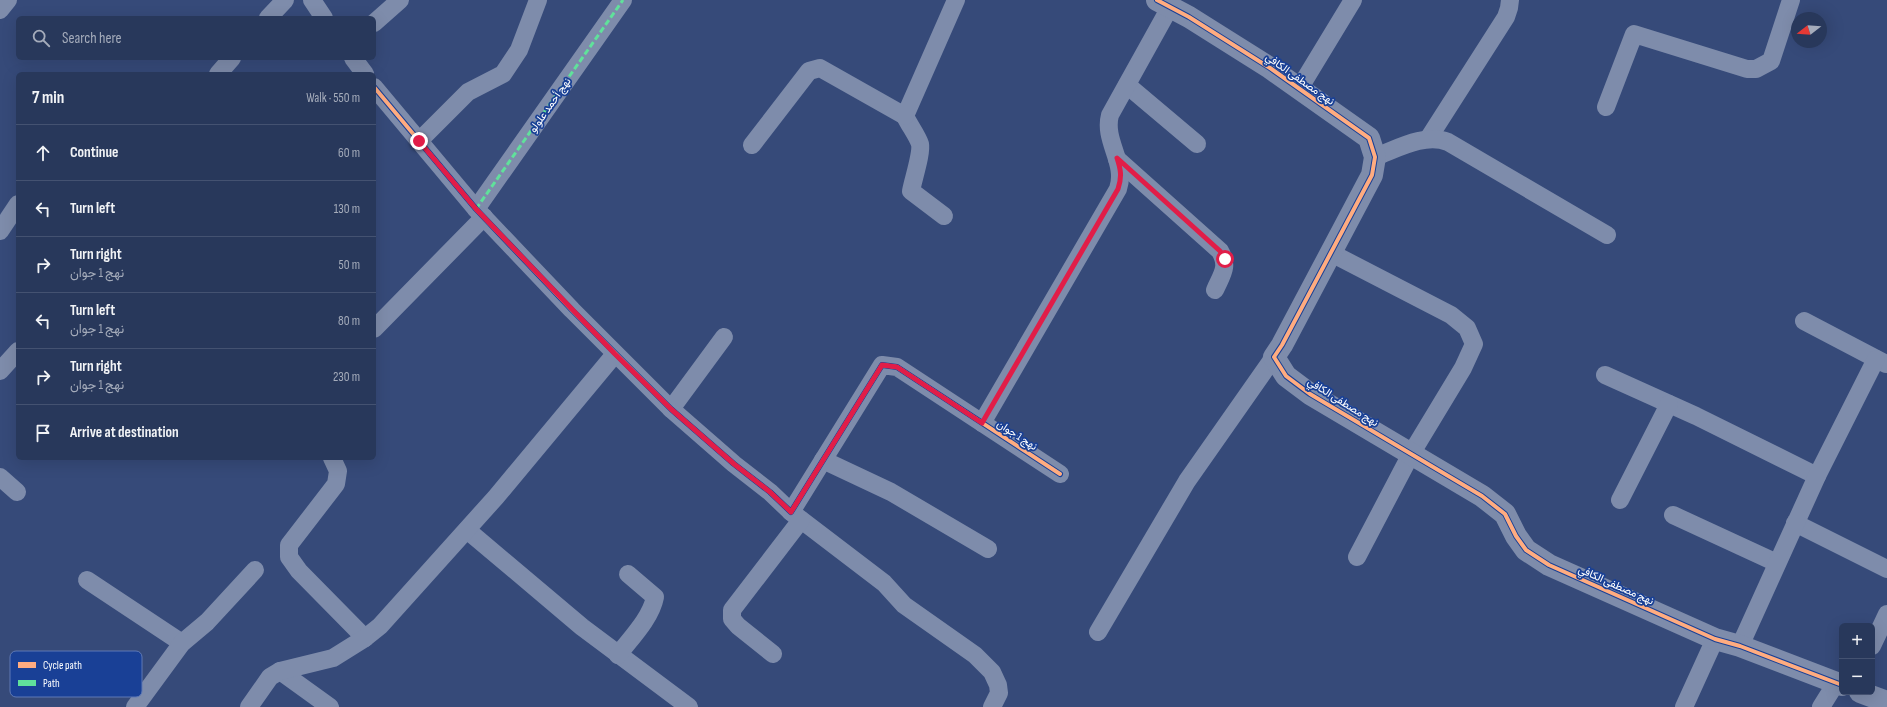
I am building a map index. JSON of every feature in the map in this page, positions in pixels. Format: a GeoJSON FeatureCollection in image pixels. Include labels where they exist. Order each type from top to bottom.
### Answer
{"type":"FeatureCollection","features":[{"type":"Feature","properties":{"kind":"street"},"geometry":{"type":"LineString","coordinates":[[0,10],[8,0]]}},
{"type":"Feature","properties":{"kind":"street"},"geometry":{"type":"LineString","coordinates":[[270,16],[284,0]]}},
{"type":"Feature","properties":{"kind":"street"},"geometry":{"type":"LineString","coordinates":[[312,0],[323,16]]}},
{"type":"Feature","properties":{"kind":"street"},"geometry":{"type":"LineString","coordinates":[[376,21],[400,0]]}},
{"type":"Feature","properties":{"kind":"street"},"geometry":{"type":"LineString","coordinates":[[419,141],[468,92],[503,74],[519,50],[538,0]]}},
{"type":"Feature","properties":{"kind":"street","name":"نهج أحمد علولو"},"geometry":{"type":"LineString","coordinates":[[376,327],[480,213],[623,0]]}},
{"type":"Feature","properties":{"kind":"street"},"geometry":{"type":"LineString","coordinates":[[905,116],[956,0]]}},
{"type":"Feature","properties":{"kind":"street"},"geometry":{"type":"LineString","coordinates":[[1299,89],[1353,0]]}},
{"type":"Feature","properties":{"kind":"street"},"geometry":{"type":"LineString","coordinates":[[1428,138],[1506,17],[1510,8],[1510,0]]}},
{"type":"Feature","properties":{"kind":"street"},"geometry":{"type":"LineString","coordinates":[[1606,107],[1634,34],[1747,69],[1756,69],[1771,61],[1791,0]]}},
{"type":"Feature","properties":{"kind":"street"},"geometry":{"type":"LineString","coordinates":[[982,423],[1118,189],[1121,180],[1121,170],[1107,125],[1110,115],[1127,85],[1164,3]]}},
{"type":"Feature","properties":{"kind":"street","name":"نهج مصطفى الكافي"},"geometry":{"type":"LineString","coordinates":[[1164,3],[1189,17],[1299,89],[1369,138],[1375,157],[1372,175],[1274,356],[1286,376],[1310,394],[1482,496],[1505,514],[1516,536],[1526,550],[1549,565],[1715,639],[1740,646],[1839,684]]}},
{"type":"Feature","properties":{"kind":"street"},"geometry":{"type":"LineString","coordinates":[[220,72],[230,60]]}},
{"type":"Feature","properties":{"kind":"street"},"geometry":{"type":"LineString","coordinates":[[354,60],[364,72]]}},
{"type":"Feature","properties":{"kind":"street"},"geometry":{"type":"LineString","coordinates":[[752,145],[809,71],[820,68],[905,116],[920,144],[921,153],[914,174],[911,191],[944,216]]}},
{"type":"Feature","properties":{"kind":"street"},"geometry":{"type":"LineString","coordinates":[[1127,85],[1197,144]]}},
{"type":"Feature","properties":{"kind":"street"},"geometry":{"type":"LineString","coordinates":[[377,100],[419,141],[480,213],[615,354],[671,409],[734,464],[770,492],[796,516],[884,583],[904,605],[975,655],[992,672],[998,684],[999,693],[992,707]]}},
{"type":"Feature","properties":{"kind":"street"},"geometry":{"type":"LineString","coordinates":[[1375,157],[1428,138],[1440,138],[1607,235]]}},
{"type":"Feature","properties":{"kind":"street"},"geometry":{"type":"LineString","coordinates":[[1117,158],[1220,251],[1225,259],[1226,267],[1215,290]]}},
{"type":"Feature","properties":{"kind":"street"},"geometry":{"type":"LineString","coordinates":[[0,231],[16,207]]}},
{"type":"Feature","properties":{"kind":"street"},"geometry":{"type":"LineString","coordinates":[[1331,253],[1451,315],[1467,328],[1474,344],[1463,368],[1411,454],[1357,557]]}},
{"type":"Feature","properties":{"kind":"street"},"geometry":{"type":"LineString","coordinates":[[1740,646],[1817,476],[1882,362],[1804,321]]}},
{"type":"Feature","properties":{"kind":"street"},"geometry":{"type":"LineString","coordinates":[[671,409],[724,337]]}},
{"type":"Feature","properties":{"kind":"street"},"geometry":{"type":"LineString","coordinates":[[0,371],[16,353]]}},
{"type":"Feature","properties":{"kind":"street"},"geometry":{"type":"LineString","coordinates":[[249,707],[270,677],[280,670],[333,658],[365,638],[380,626],[496,497],[615,354]]}},
{"type":"Feature","properties":{"kind":"street"},"geometry":{"type":"LineString","coordinates":[[1098,632],[1187,481],[1274,356]]}},
{"type":"Feature","properties":{"kind":"street","name":"نهج 1 جوان"},"geometry":{"type":"LineString","coordinates":[[773,654],[738,626],[732,619],[732,610],[796,516],[822,460],[882,365],[897,367],[1060,474]]}},
{"type":"Feature","properties":{"kind":"street"},"geometry":{"type":"LineString","coordinates":[[1605,375],[1669,404],[1817,476]]}},
{"type":"Feature","properties":{"kind":"street"},"geometry":{"type":"LineString","coordinates":[[1620,500],[1669,404]]}},
{"type":"Feature","properties":{"kind":"street"},"geometry":{"type":"LineString","coordinates":[[333,460],[338,470],[336,484],[289,545],[289,557],[299,571],[365,638]]}},
{"type":"Feature","properties":{"kind":"street"},"geometry":{"type":"LineString","coordinates":[[822,460],[891,492],[988,549]]}},
{"type":"Feature","properties":{"kind":"street"},"geometry":{"type":"LineString","coordinates":[[0,477],[17,492]]}},
{"type":"Feature","properties":{"kind":"street"},"geometry":{"type":"LineString","coordinates":[[1673,515],[1777,564]]}},
{"type":"Feature","properties":{"kind":"street"},"geometry":{"type":"LineString","coordinates":[[1795,523],[1887,569]]}},
{"type":"Feature","properties":{"kind":"street"},"geometry":{"type":"LineString","coordinates":[[467,530],[618,655],[689,707]]}},
{"type":"Feature","properties":{"kind":"street"},"geometry":{"type":"LineString","coordinates":[[136,707],[182,643],[207,622],[255,570]]}},
{"type":"Feature","properties":{"kind":"street"},"geometry":{"type":"LineString","coordinates":[[618,655],[654,605],[655,597],[628,574]]}},
{"type":"Feature","properties":{"kind":"street"},"geometry":{"type":"LineString","coordinates":[[87,580],[182,643]]}},
{"type":"Feature","properties":{"kind":"street"},"geometry":{"type":"LineString","coordinates":[[1875,640],[1887,614]]}},
{"type":"Feature","properties":{"kind":"street"},"geometry":{"type":"LineString","coordinates":[[1684,707],[1715,639]]}},
{"type":"Feature","properties":{"kind":"street"},"geometry":{"type":"LineString","coordinates":[[280,670],[330,707]]}},
{"type":"Feature","properties":{"kind":"street"},"geometry":{"type":"LineString","coordinates":[[1821,707],[1839,684]]}},
{"type":"Feature","properties":{"kind":"street"},"geometry":{"type":"LineString","coordinates":[[1868,695],[1887,702]]}},
{"type":"Feature","properties":{"kind":"marked path"},"geometry":{"type":"LineString","coordinates":[[476,209],[623,0]]}},
{"type":"Feature","properties":{"kind":"cycle path"},"geometry":{"type":"LineString","coordinates":[[1157,0],[1189,17],[1270,68],[1369,138],[1375,157],[1372,175],[1282,345],[1274,357],[1286,376],[1310,394],[1482,496],[1505,514],[1516,536],[1526,550],[1549,565],[1715,639],[1740,646],[1839,684]]}},
{"type":"Feature","properties":{"kind":"cycle path"},"geometry":{"type":"LineString","coordinates":[[376,89],[476,209],[572,310],[671,409],[734,464],[770,492],[791,512],[882,365],[897,367],[1060,474]]}},
{"type":"Feature","properties":{"kind":"route"},"geometry":{"type":"LineString","coordinates":[[419,141],[476,209],[615,354],[671,409],[734,464],[770,492],[791,512],[882,365],[897,367],[982,423],[1118,189],[1121,180],[1121,170],[1117,158],[1220,251],[1225,259]]}}]}
